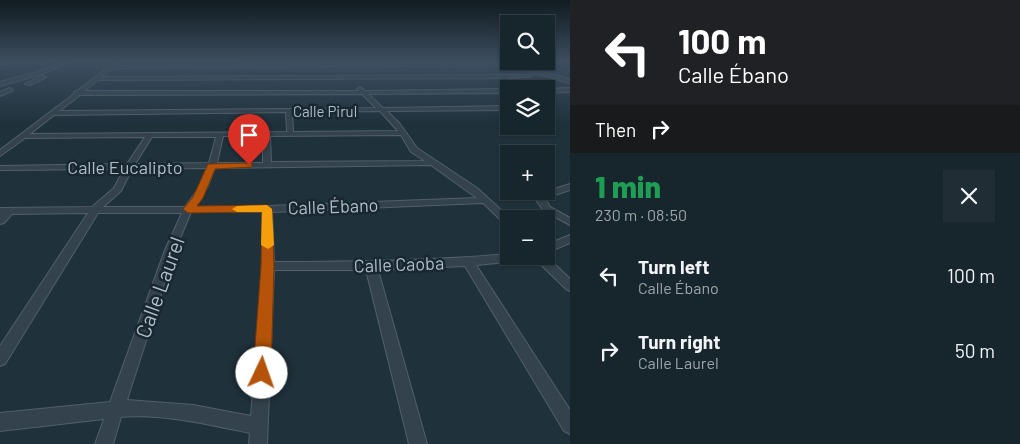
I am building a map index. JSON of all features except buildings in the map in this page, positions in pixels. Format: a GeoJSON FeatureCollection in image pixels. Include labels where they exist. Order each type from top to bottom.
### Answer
{"type":"FeatureCollection","features":[{"type":"Feature","properties":{"kind":"street"},"geometry":{"type":"LineString","coordinates":[[0,94],[11,89],[1,83]]}},
{"type":"Feature","properties":{"kind":"street"},"geometry":{"type":"LineString","coordinates":[[0,154],[91,83]]}},
{"type":"Feature","properties":{"kind":"street"},"geometry":{"type":"LineString","coordinates":[[225,93],[229,83]]}},
{"type":"Feature","properties":{"kind":"street"},"geometry":{"type":"LineString","coordinates":[[354,83],[398,125],[414,150],[462,181],[500,213]]}},
{"type":"Feature","properties":{"kind":"street"},"geometry":{"type":"LineString","coordinates":[[555,91],[570,90]]}},
{"type":"Feature","properties":{"kind":"street"},"geometry":{"type":"LineString","coordinates":[[76,93],[500,91]]}},
{"type":"Feature","properties":{"kind":"street"},"geometry":{"type":"LineString","coordinates":[[441,92],[446,98]]}},
{"type":"Feature","properties":{"kind":"street"},"geometry":{"type":"LineString","coordinates":[[452,104],[458,109]]}},
{"type":"Feature","properties":{"kind":"street","name":"Calle Pirul"},"geometry":{"type":"LineString","coordinates":[[51,113],[384,111],[500,108]]}},
{"type":"Feature","properties":{"kind":"street"},"geometry":{"type":"LineString","coordinates":[[289,111],[290,134]]}},
{"type":"Feature","properties":{"kind":"street"},"geometry":{"type":"LineString","coordinates":[[22,136],[402,133]]}},
{"type":"Feature","properties":{"kind":"street","name":"Calle Laurel"},"geometry":{"type":"LineString","coordinates":[[104,444],[170,250],[188,209],[198,198],[212,166],[220,134]]}},
{"type":"Feature","properties":{"kind":"street"},"geometry":{"type":"LineString","coordinates":[[266,134],[267,165]]}},
{"type":"Feature","properties":{"kind":"street"},"geometry":{"type":"LineString","coordinates":[[2,352],[96,209],[118,189],[129,167],[150,135]]}},
{"type":"Feature","properties":{"kind":"street","name":"Calle Eucalipto"},"geometry":{"type":"LineString","coordinates":[[0,168],[430,162]]}},
{"type":"Feature","properties":{"kind":"street"},"geometry":{"type":"LineString","coordinates":[[570,187],[542,196],[542,204],[570,222]]}},
{"type":"Feature","properties":{"kind":"street","name":"Calle Ébano"},"geometry":{"type":"LineString","coordinates":[[5,211],[267,209],[486,200]]}},
{"type":"Feature","properties":{"kind":"street"},"geometry":{"type":"LineString","coordinates":[[258,444],[268,266],[267,209]]}},
{"type":"Feature","properties":{"kind":"street"},"geometry":{"type":"LineString","coordinates":[[0,221],[5,211]]}},
{"type":"Feature","properties":{"kind":"street"},"geometry":{"type":"LineString","coordinates":[[555,246],[570,239]]}},
{"type":"Feature","properties":{"kind":"street","name":"Calle Caoba"},"geometry":{"type":"LineString","coordinates":[[268,266],[371,266],[500,259]]}},
{"type":"Feature","properties":{"kind":"street"},"geometry":{"type":"LineString","coordinates":[[468,262],[570,425]]}},
{"type":"Feature","properties":{"kind":"street"},"geometry":{"type":"LineString","coordinates":[[548,265],[570,286]]}},
{"type":"Feature","properties":{"kind":"street"},"geometry":{"type":"LineString","coordinates":[[371,266],[418,444]]}},
{"type":"Feature","properties":{"kind":"street"},"geometry":{"type":"LineString","coordinates":[[0,422],[117,408],[167,410],[259,426]]}},
{"type":"Feature","properties":{"kind":"slow traffic"},"geometry":{"type":"LineString","coordinates":[[237,209],[267,209],[268,245]]}},
{"type":"Feature","properties":{"kind":"route"},"geometry":{"type":"LineString","coordinates":[[249,165],[212,166],[198,198],[188,209],[267,209],[268,266],[262,373]]}}]}
